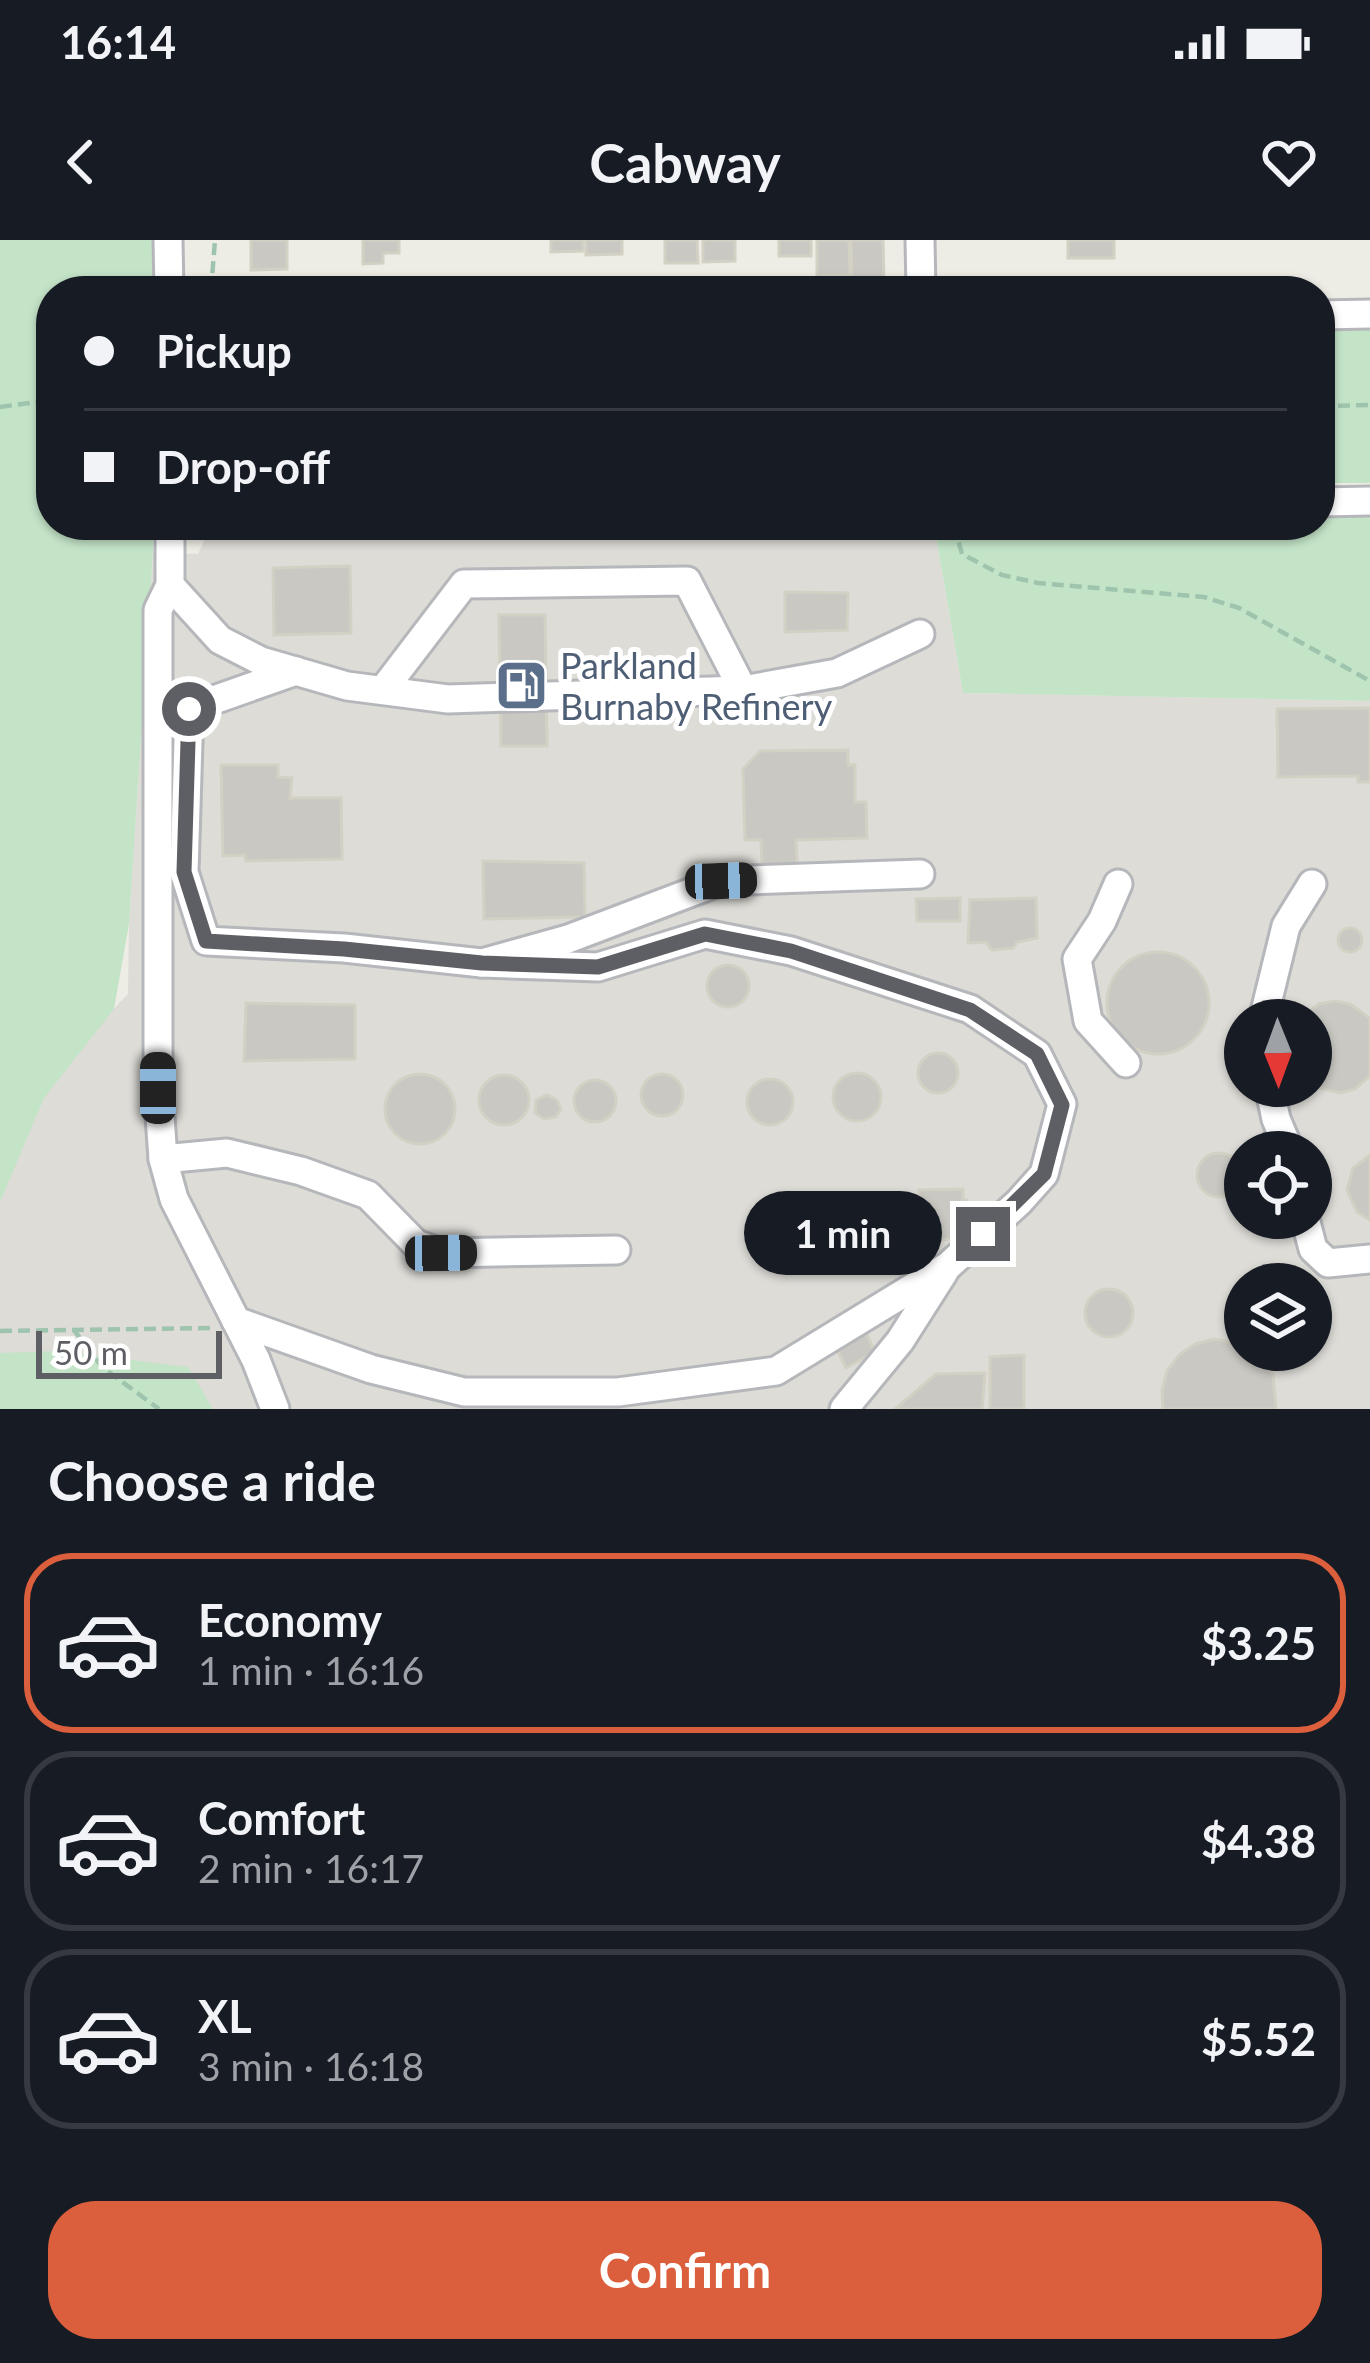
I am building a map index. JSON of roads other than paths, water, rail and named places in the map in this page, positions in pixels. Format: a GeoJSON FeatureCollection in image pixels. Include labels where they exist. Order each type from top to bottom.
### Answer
{"type":"FeatureCollection","features":[{"type":"Feature","properties":{"kind":"street"},"geometry":{"type":"LineString","coordinates":[[168,240],[169,276]]}},
{"type":"Feature","properties":{"kind":"street"},"geometry":{"type":"LineString","coordinates":[[920,240],[921,276]]}},
{"type":"Feature","properties":{"kind":"street"},"geometry":{"type":"LineString","coordinates":[[1335,315],[1370,314]]}},
{"type":"Feature","properties":{"kind":"street"},"geometry":{"type":"LineString","coordinates":[[1335,502],[1370,501]]}},
{"type":"Feature","properties":{"kind":"street"},"geometry":{"type":"LineString","coordinates":[[170,540],[170,584],[158,610],[158,1088],[163,1159],[174,1199],[275,1409]]}},
{"type":"Feature","properties":{"kind":"street"},"geometry":{"type":"LineString","coordinates":[[383,690],[464,584],[687,581],[743,689]]}},
{"type":"Feature","properties":{"kind":"street"},"geometry":{"type":"LineString","coordinates":[[170,584],[220,640],[261,661],[347,686],[448,699],[743,689],[838,673],[920,634]]}},
{"type":"Feature","properties":{"kind":"street"},"geometry":{"type":"LineString","coordinates":[[158,720],[296,671]]}},
{"type":"Feature","properties":{"kind":"street"},"geometry":{"type":"LineString","coordinates":[[189,709],[184,872],[206,941],[482,963],[598,967],[705,934],[791,951],[970,1010],[1037,1054],[1062,1105],[1044,1174],[1019,1202],[948,1266],[776,1371],[618,1392],[464,1392],[370,1370],[237,1324]]}},
{"type":"Feature","properties":{"kind":"street"},"geometry":{"type":"LineString","coordinates":[[482,963],[568,939],[721,881],[920,874]]}},
{"type":"Feature","properties":{"kind":"street"},"geometry":{"type":"LineString","coordinates":[[1118,884],[1102,921],[1077,959],[1088,1022],[1126,1063]]}},
{"type":"Feature","properties":{"kind":"street"},"geometry":{"type":"LineString","coordinates":[[1268,999],[1286,926],[1312,884]]}},
{"type":"Feature","properties":{"kind":"street"},"geometry":{"type":"LineString","coordinates":[[163,1159],[227,1153],[301,1171],[368,1195],[416,1244],[441,1253],[616,1250]]}},
{"type":"Feature","properties":{"kind":"street"},"geometry":{"type":"LineString","coordinates":[[1310,1239],[1313,1249],[1328,1263],[1370,1259]]}},
{"type":"Feature","properties":{"kind":"street"},"geometry":{"type":"LineString","coordinates":[[844,1409],[901,1341],[948,1266]]}},
{"type":"Feature","properties":{"kind":"place","name":"Parkland Burnaby Refinery"},"geometry":{"type":"Point","coordinates":[521,686]}}]}
